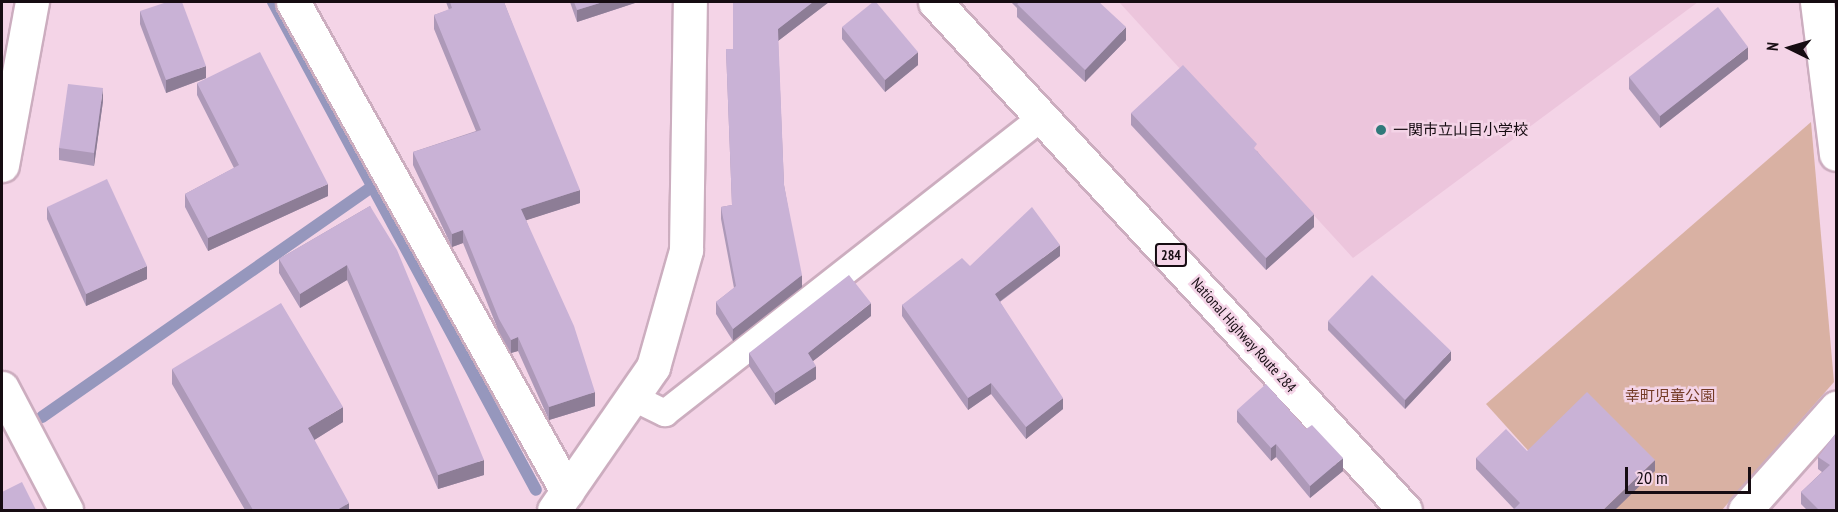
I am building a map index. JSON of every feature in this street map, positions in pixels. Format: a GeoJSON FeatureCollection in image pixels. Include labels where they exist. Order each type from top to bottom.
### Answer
{"type":"FeatureCollection","features":[{"type":"Feature","properties":{"kind":"main road"},"geometry":{"type":"LineString","coordinates":[[2,165],[32,2]]}},
{"type":"Feature","properties":{"kind":"main road"},"geometry":{"type":"LineString","coordinates":[[293,2],[560,501],[653,367],[686,250],[690,2]]}},
{"type":"Feature","properties":{"kind":"main road","name":"National Highway Route 284"},"geometry":{"type":"LineString","coordinates":[[935,2],[1044,116],[1405,510]]}},
{"type":"Feature","properties":{"kind":"main road"},"geometry":{"type":"LineString","coordinates":[[1818,2],[1836,154]]}},
{"type":"Feature","properties":{"kind":"main road"},"geometry":{"type":"LineString","coordinates":[[2,388],[66,510]]}},
{"type":"Feature","properties":{"kind":"main road"},"geometry":{"type":"LineString","coordinates":[[1745,510],[1836,408]]}},
{"type":"Feature","properties":{"kind":"lane"},"geometry":{"type":"LineString","coordinates":[[632,397],[665,413],[1044,116]]}},
{"type":"Feature","properties":{"kind":"shaded area","name":"一関市立山目小学校"},"geometry":{"type":"Polygon","coordinates":[[[1119,2],[1698,2],[1353,258],[1119,2]]]}},
{"type":"Feature","properties":{"kind":"green space","name":"幸町児童公園"},"geometry":{"type":"Polygon","coordinates":[[[1811,122],[1834,382],[1722,510],[1582,510],[1486,404],[1811,122]]]}},
{"type":"Feature","properties":{"kind":"building"},"geometry":{"type":"Polygon","coordinates":[[[167,2],[182,2],[206,66],[166,80],[140,11],[167,2]]]}},
{"type":"Feature","properties":{"kind":"building"},"geometry":{"type":"Polygon","coordinates":[[[450,2],[504,2],[580,190],[521,209],[574,326],[595,392],[549,407],[518,337],[511,340],[499,319],[463,230],[452,234],[413,152],[481,130],[434,15],[452,8],[450,2]]]}},
{"type":"Feature","properties":{"kind":"building"},"geometry":{"type":"Polygon","coordinates":[[[574,2],[603,2],[577,10],[574,2]]]}},
{"type":"Feature","properties":{"kind":"building"},"geometry":{"type":"Polygon","coordinates":[[[733,2],[813,2],[778,29],[784,185],[802,275],[733,329],[716,302],[736,286],[721,207],[732,205],[726,49],[733,49],[733,2]]]}},
{"type":"Feature","properties":{"kind":"building"},"geometry":{"type":"Polygon","coordinates":[[[876,2],[918,52],[885,80],[842,27],[876,2]]]}},
{"type":"Feature","properties":{"kind":"building"},"geometry":{"type":"Polygon","coordinates":[[[1020,2],[1099,2],[1126,27],[1085,70],[1017,4],[1020,2]]]}},
{"type":"Feature","properties":{"kind":"building"},"geometry":{"type":"Polygon","coordinates":[[[1718,7],[1748,47],[1660,116],[1629,77],[1718,7]]]}},
{"type":"Feature","properties":{"kind":"building"},"geometry":{"type":"Polygon","coordinates":[[[260,52],[328,184],[208,238],[185,194],[239,165],[197,83],[260,52]]]}},
{"type":"Feature","properties":{"kind":"building"},"geometry":{"type":"Polygon","coordinates":[[[1183,65],[1257,144],[1254,148],[1314,214],[1266,258],[1131,113],[1183,65]]]}},
{"type":"Feature","properties":{"kind":"building"},"geometry":{"type":"Polygon","coordinates":[[[68,84],[103,88],[94,153],[59,148],[68,84]]]}},
{"type":"Feature","properties":{"kind":"building"},"geometry":{"type":"Polygon","coordinates":[[[107,179],[147,266],[86,294],[47,207],[107,179]]]}},
{"type":"Feature","properties":{"kind":"building"},"geometry":{"type":"Polygon","coordinates":[[[370,206],[397,250],[484,460],[438,475],[347,265],[300,294],[279,259],[370,206]]]}},
{"type":"Feature","properties":{"kind":"building"},"geometry":{"type":"Polygon","coordinates":[[[1032,207],[1060,245],[995,294],[1063,398],[1026,427],[991,383],[968,398],[902,305],[962,258],[970,266],[1032,207]]]}},
{"type":"Feature","properties":{"kind":"building"},"geometry":{"type":"Polygon","coordinates":[[[849,275],[871,303],[808,353],[816,366],[775,393],[749,353],[849,275]]]}},
{"type":"Feature","properties":{"kind":"building"},"geometry":{"type":"Polygon","coordinates":[[[1372,275],[1451,351],[1405,400],[1328,321],[1372,275]]]}},
{"type":"Feature","properties":{"kind":"building"},"geometry":{"type":"Polygon","coordinates":[[[281,303],[343,407],[308,428],[349,503],[337,510],[253,510],[172,369],[281,303]]]}},
{"type":"Feature","properties":{"kind":"building"},"geometry":{"type":"Polygon","coordinates":[[[1266,384],[1306,429],[1312,425],[1343,458],[1310,486],[1276,444],[1271,448],[1237,410],[1266,384]]]}},
{"type":"Feature","properties":{"kind":"building"},"geometry":{"type":"Polygon","coordinates":[[[1587,392],[1655,460],[1603,510],[1513,510],[1520,503],[1476,458],[1506,429],[1527,451],[1587,392]]]}},
{"type":"Feature","properties":{"kind":"building"},"geometry":{"type":"Polygon","coordinates":[[[1836,433],[1836,510],[1819,510],[1801,492],[1830,465],[1818,457],[1836,433]]]}},
{"type":"Feature","properties":{"kind":"building"},"geometry":{"type":"Polygon","coordinates":[[[22,482],[36,510],[2,510],[2,492],[22,482]]]}},
{"type":"Feature","properties":{"kind":"waterway"},"geometry":{"type":"LineString","coordinates":[[273,2],[536,490]]}},
{"type":"Feature","properties":{"kind":"waterway"},"geometry":{"type":"LineString","coordinates":[[42,417],[370,188]]}},
{"type":"Feature","properties":{"kind":"place","name":"一関市立山目小学校"},"geometry":{"type":"Point","coordinates":[1381,130]}}]}
